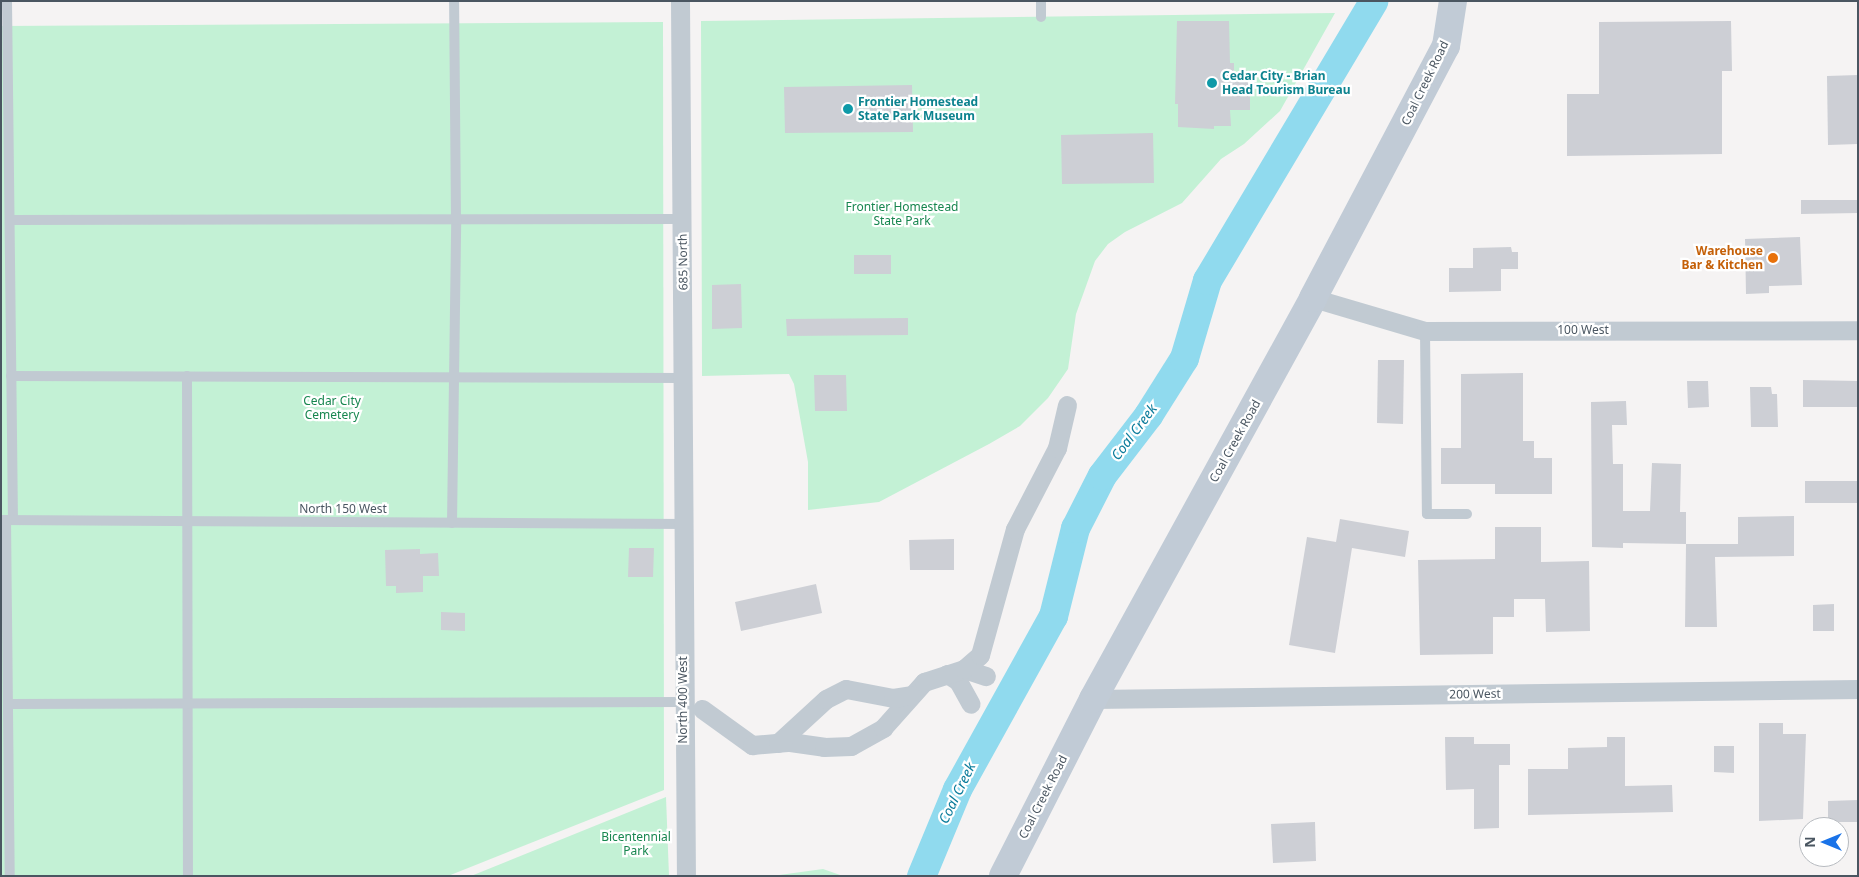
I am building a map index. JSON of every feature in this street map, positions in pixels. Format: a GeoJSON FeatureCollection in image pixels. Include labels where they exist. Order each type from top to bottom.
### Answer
{"type":"FeatureCollection","features":[{"type":"Feature","properties":{"kind":"main road","name":"Coal Creek Road"},"geometry":{"type":"LineString","coordinates":[[1003,876],[1092,699],[1313,298],[1446,46],[1453,1]]}},
{"type":"Feature","properties":{"kind":"street","name":"685 North"},"geometry":{"type":"LineString","coordinates":[[680,1],[686,524]]}},
{"type":"Feature","properties":{"kind":"street","name":"100 West"},"geometry":{"type":"LineString","coordinates":[[1313,298],[1425,331],[1858,330]]}},
{"type":"Feature","properties":{"kind":"street"},"geometry":{"type":"LineString","coordinates":[[702,709],[752,745],[778,743],[851,746],[883,728],[924,682],[955,671],[980,655],[1015,530],[1057,448],[1067,405]]}},
{"type":"Feature","properties":{"kind":"street","name":"North 400 West"},"geometry":{"type":"LineString","coordinates":[[686,524],[682,702],[686,876]]}},
{"type":"Feature","properties":{"kind":"street"},"geometry":{"type":"LineString","coordinates":[[955,671],[986,676]]}},
{"type":"Feature","properties":{"kind":"street"},"geometry":{"type":"LineString","coordinates":[[955,671],[970,704]]}},
{"type":"Feature","properties":{"kind":"street"},"geometry":{"type":"LineString","coordinates":[[778,743],[826,699],[846,689],[893,698],[911,695]]}},
{"type":"Feature","properties":{"kind":"street","name":"200 West"},"geometry":{"type":"LineString","coordinates":[[1092,699],[1858,689]]}},
{"type":"Feature","properties":{"kind":"lane"},"geometry":{"type":"LineString","coordinates":[[8,1],[5,46],[10,220],[11,376],[7,520],[10,876]]}},
{"type":"Feature","properties":{"kind":"lane"},"geometry":{"type":"LineString","coordinates":[[452,523],[456,220],[454,1]]}},
{"type":"Feature","properties":{"kind":"lane"},"geometry":{"type":"LineString","coordinates":[[1041,1],[1041,17]]}},
{"type":"Feature","properties":{"kind":"lane"},"geometry":{"type":"LineString","coordinates":[[10,220],[683,218]]}},
{"type":"Feature","properties":{"kind":"lane"},"geometry":{"type":"LineString","coordinates":[[1425,331],[1427,514],[1467,514]]}},
{"type":"Feature","properties":{"kind":"lane"},"geometry":{"type":"LineString","coordinates":[[11,376],[684,378]]}},
{"type":"Feature","properties":{"kind":"lane"},"geometry":{"type":"LineString","coordinates":[[187,376],[189,521],[188,876]]}},
{"type":"Feature","properties":{"kind":"lane","name":"North 150 West"},"geometry":{"type":"LineString","coordinates":[[7,520],[686,524]]}},
{"type":"Feature","properties":{"kind":"lane"},"geometry":{"type":"LineString","coordinates":[[10,704],[682,702]]}},
{"type":"Feature","properties":{"kind":"green space","name":"Frontier Homestead State Park"},"geometry":{"type":"Polygon","coordinates":[[[1335,13],[1280,111],[1244,144],[1221,159],[1182,203],[1125,232],[1108,244],[1095,261],[1076,314],[1068,369],[1048,398],[1020,426],[989,444],[879,502],[808,510],[808,462],[794,384],[789,374],[702,376],[701,21],[1335,13]]]}},
{"type":"Feature","properties":{"kind":"green space","name":"Cedar City Cemetery"},"geometry":{"type":"Polygon","coordinates":[[[663,22],[664,790],[448,876],[1,876],[1,26],[663,22]]]}},
{"type":"Feature","properties":{"kind":"green space","name":"Bicentennial Park"},"geometry":{"type":"Polygon","coordinates":[[[666,797],[669,876],[471,876],[666,797]]]}},
{"type":"Feature","properties":{"kind":"green space"},"geometry":{"type":"Polygon","coordinates":[[[823,869],[843,876],[772,876],[823,869]]]}},
{"type":"Feature","properties":{"kind":"building","name":"Cedar City - Brian Head Tourism Bureau"},"geometry":{"type":"Polygon","coordinates":[[[1177,21],[1229,21],[1230,63],[1234,63],[1234,72],[1250,72],[1250,110],[1230,110],[1231,126],[1214,126],[1214,129],[1178,127],[1178,104],[1175,104],[1177,21]]]}},
{"type":"Feature","properties":{"kind":"building"},"geometry":{"type":"Polygon","coordinates":[[[1731,21],[1732,71],[1722,71],[1722,154],[1567,156],[1567,94],[1599,94],[1599,22],[1731,21]]]}},
{"type":"Feature","properties":{"kind":"building"},"geometry":{"type":"Polygon","coordinates":[[[1858,75],[1858,144],[1828,145],[1827,76],[1858,75]]]}},
{"type":"Feature","properties":{"kind":"building","name":"Frontier Homestead State Park Museum"},"geometry":{"type":"Polygon","coordinates":[[[912,85],[913,132],[785,133],[784,87],[912,85]]]}},
{"type":"Feature","properties":{"kind":"building"},"geometry":{"type":"Polygon","coordinates":[[[1153,133],[1154,183],[1062,184],[1061,135],[1153,133]]]}},
{"type":"Feature","properties":{"kind":"building"},"geometry":{"type":"Polygon","coordinates":[[[1801,200],[1858,200],[1858,213],[1801,214],[1801,200]]]}},
{"type":"Feature","properties":{"kind":"building","name":"Warehouse Bar & Kitchen"},"geometry":{"type":"Polygon","coordinates":[[[1800,237],[1802,285],[1769,286],[1769,293],[1746,294],[1745,239],[1800,237]]]}},
{"type":"Feature","properties":{"kind":"building"},"geometry":{"type":"Polygon","coordinates":[[[1511,247],[1512,252],[1518,252],[1518,269],[1501,269],[1501,291],[1449,292],[1449,268],[1473,268],[1473,248],[1511,247]]]}},
{"type":"Feature","properties":{"kind":"building"},"geometry":{"type":"Polygon","coordinates":[[[854,255],[891,255],[891,274],[854,274],[854,255]]]}},
{"type":"Feature","properties":{"kind":"building"},"geometry":{"type":"Polygon","coordinates":[[[741,284],[742,328],[712,329],[712,285],[741,284]]]}},
{"type":"Feature","properties":{"kind":"building"},"geometry":{"type":"Polygon","coordinates":[[[908,318],[908,335],[787,336],[786,319],[908,318]]]}},
{"type":"Feature","properties":{"kind":"building"},"geometry":{"type":"Polygon","coordinates":[[[1378,360],[1404,360],[1403,424],[1377,423],[1378,360]]]}},
{"type":"Feature","properties":{"kind":"building"},"geometry":{"type":"Polygon","coordinates":[[[1523,373],[1523,441],[1534,441],[1534,458],[1552,458],[1552,494],[1495,494],[1495,484],[1441,484],[1441,448],[1461,448],[1461,374],[1523,373]]]}},
{"type":"Feature","properties":{"kind":"building"},"geometry":{"type":"Polygon","coordinates":[[[814,375],[846,375],[847,411],[815,411],[814,375]]]}},
{"type":"Feature","properties":{"kind":"building"},"geometry":{"type":"Polygon","coordinates":[[[1803,380],[1858,381],[1858,407],[1803,407],[1803,380]]]}},
{"type":"Feature","properties":{"kind":"building"},"geometry":{"type":"Polygon","coordinates":[[[1687,381],[1708,381],[1709,407],[1688,408],[1687,381]]]}},
{"type":"Feature","properties":{"kind":"building"},"geometry":{"type":"Polygon","coordinates":[[[1750,387],[1771,387],[1772,394],[1777,394],[1778,427],[1751,427],[1750,387]]]}},
{"type":"Feature","properties":{"kind":"building"},"geometry":{"type":"Polygon","coordinates":[[[1626,401],[1627,425],[1612,425],[1613,464],[1623,464],[1623,511],[1650,511],[1652,463],[1681,464],[1680,512],[1686,512],[1686,544],[1623,543],[1623,548],[1592,547],[1591,402],[1626,401]]]}},
{"type":"Feature","properties":{"kind":"building"},"geometry":{"type":"Polygon","coordinates":[[[1805,481],[1858,481],[1858,503],[1805,503],[1805,481]]]}},
{"type":"Feature","properties":{"kind":"building"},"geometry":{"type":"Polygon","coordinates":[[[1794,516],[1794,556],[1715,557],[1717,627],[1685,627],[1686,544],[1738,544],[1738,517],[1794,516]]]}},
{"type":"Feature","properties":{"kind":"building"},"geometry":{"type":"Polygon","coordinates":[[[1340,519],[1409,531],[1405,557],[1352,548],[1335,653],[1289,645],[1307,537],[1336,542],[1340,519]]]}},
{"type":"Feature","properties":{"kind":"building"},"geometry":{"type":"Polygon","coordinates":[[[1495,527],[1541,527],[1541,562],[1589,561],[1590,631],[1546,632],[1545,599],[1514,599],[1514,617],[1493,617],[1493,654],[1420,655],[1418,560],[1495,559],[1495,527]]]}},
{"type":"Feature","properties":{"kind":"building"},"geometry":{"type":"Polygon","coordinates":[[[954,539],[954,570],[910,570],[909,540],[954,539]]]}},
{"type":"Feature","properties":{"kind":"building"},"geometry":{"type":"Polygon","coordinates":[[[629,548],[654,548],[653,577],[628,577],[629,548]]]}},
{"type":"Feature","properties":{"kind":"building"},"geometry":{"type":"Polygon","coordinates":[[[420,549],[420,554],[438,553],[439,576],[423,576],[423,592],[396,593],[396,586],[386,586],[385,550],[420,549]]]}},
{"type":"Feature","properties":{"kind":"building"},"geometry":{"type":"Polygon","coordinates":[[[816,584],[822,613],[741,631],[735,602],[816,584]]]}},
{"type":"Feature","properties":{"kind":"building"},"geometry":{"type":"Polygon","coordinates":[[[1834,604],[1834,631],[1813,631],[1813,605],[1834,604]]]}},
{"type":"Feature","properties":{"kind":"building"},"geometry":{"type":"Polygon","coordinates":[[[441,612],[465,613],[465,631],[441,630],[441,612]]]}},
{"type":"Feature","properties":{"kind":"building"},"geometry":{"type":"Polygon","coordinates":[[[1759,723],[1783,723],[1783,734],[1806,734],[1803,817],[1799,817],[1799,819],[1759,821],[1759,723]]]}},
{"type":"Feature","properties":{"kind":"building"},"geometry":{"type":"Polygon","coordinates":[[[1445,737],[1474,737],[1474,744],[1510,744],[1510,765],[1499,765],[1499,828],[1474,829],[1474,789],[1446,790],[1445,737]]]}},
{"type":"Feature","properties":{"kind":"building"},"geometry":{"type":"Polygon","coordinates":[[[1607,737],[1625,737],[1625,786],[1672,785],[1673,812],[1528,815],[1528,769],[1568,769],[1568,748],[1607,747],[1607,737]]]}},
{"type":"Feature","properties":{"kind":"building"},"geometry":{"type":"Polygon","coordinates":[[[1714,746],[1734,746],[1734,773],[1714,772],[1714,746]]]}},
{"type":"Feature","properties":{"kind":"building"},"geometry":{"type":"Polygon","coordinates":[[[1858,800],[1858,822],[1849,822],[1849,817],[1828,817],[1828,801],[1858,800]]]}},
{"type":"Feature","properties":{"kind":"building"},"geometry":{"type":"Polygon","coordinates":[[[1315,822],[1316,861],[1273,863],[1271,824],[1315,822]]]}},
{"type":"Feature","properties":{"kind":"waterway","name":"Coal Creek"},"geometry":{"type":"LineString","coordinates":[[921,876],[957,789],[1053,616],[1075,528],[1102,475],[1148,415],[1184,358],[1207,280],[1373,1]]}},
{"type":"Feature","properties":{"kind":"place","name":"Cedar City - Brian Head Tourism Bureau"},"geometry":{"type":"Point","coordinates":[1212,83]}},
{"type":"Feature","properties":{"kind":"place","name":"Frontier Homestead State Park Museum"},"geometry":{"type":"Point","coordinates":[848,109]}},
{"type":"Feature","properties":{"kind":"place","name":"Warehouse Bar & Kitchen"},"geometry":{"type":"Point","coordinates":[1773,258]}}]}
